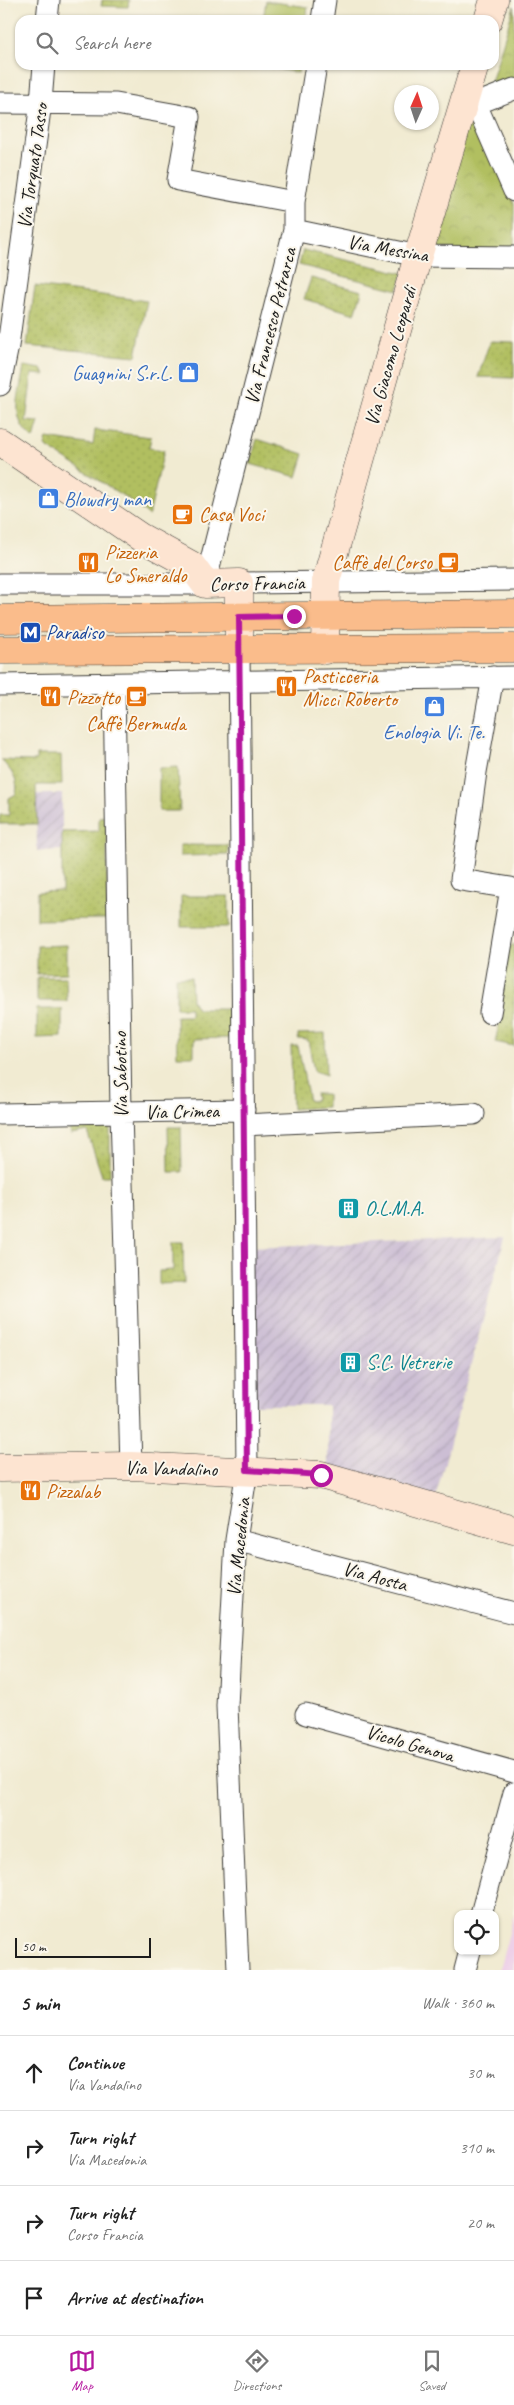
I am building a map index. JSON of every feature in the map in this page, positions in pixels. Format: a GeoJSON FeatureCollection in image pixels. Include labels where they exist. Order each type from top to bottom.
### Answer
{"type":"FeatureCollection","features":[{"type":"Feature","properties":{"kind":"main road","name":"Corso Francia"},"geometry":{"type":"LineString","coordinates":[[0,619],[514,614]]}},
{"type":"Feature","properties":{"kind":"main road"},"geometry":{"type":"LineString","coordinates":[[0,650],[514,648]]}},
{"type":"Feature","properties":{"kind":"street"},"geometry":{"type":"LineString","coordinates":[[48,15],[49,0]]}},
{"type":"Feature","properties":{"kind":"street"},"geometry":{"type":"LineString","coordinates":[[323,15],[325,0]]}},
{"type":"Feature","properties":{"kind":"street"},"geometry":{"type":"LineString","coordinates":[[490,15],[494,0]]}},
{"type":"Feature","properties":{"kind":"street","name":"Via Torquato Tasso"},"geometry":{"type":"LineString","coordinates":[[0,385],[4,346],[42,102],[44,70]]}},
{"type":"Feature","properties":{"kind":"street","name":"Via Francesco Petrarca"},"geometry":{"type":"LineString","coordinates":[[205,584],[294,230],[294,202],[315,70]]}},
{"type":"Feature","properties":{"kind":"street"},"geometry":{"type":"LineString","coordinates":[[514,89],[473,85],[514,191]]}},
{"type":"Feature","properties":{"kind":"street","name":"Via Giacomo Leopardi"},"geometry":{"type":"LineString","coordinates":[[325,650],[326,581],[418,256],[473,85]]}},
{"type":"Feature","properties":{"kind":"street"},"geometry":{"type":"LineString","coordinates":[[0,103],[116,104],[189,117],[178,180],[294,202]]}},
{"type":"Feature","properties":{"kind":"street","name":"Via Messina"},"geometry":{"type":"LineString","coordinates":[[294,230],[418,256],[514,257]]}},
{"type":"Feature","properties":{"kind":"street"},"geometry":{"type":"LineString","coordinates":[[0,442],[140,537],[191,565],[205,584]]}},
{"type":"Feature","properties":{"kind":"street","name":"Corso Francia"},"geometry":{"type":"LineString","coordinates":[[0,584],[205,584],[514,580]]}},
{"type":"Feature","properties":{"kind":"street","name":"Via Macedonia"},"geometry":{"type":"LineString","coordinates":[[238,1970],[227,1706],[236,1540],[247,1470],[238,682],[239,583]]}},
{"type":"Feature","properties":{"kind":"street"},"geometry":{"type":"LineString","coordinates":[[324,681],[325,650]]}},
{"type":"Feature","properties":{"kind":"street"},"geometry":{"type":"LineString","coordinates":[[490,1013],[511,888],[461,880],[476,772],[493,677]]}},
{"type":"Feature","properties":{"kind":"street"},"geometry":{"type":"LineString","coordinates":[[0,685],[514,677]]}},
{"type":"Feature","properties":{"kind":"street","name":"Via Sabotino"},"geometry":{"type":"LineString","coordinates":[[114,684],[121,1112],[131,1466]]}},
{"type":"Feature","properties":{"kind":"street","name":"Via Crimea"},"geometry":{"type":"LineString","coordinates":[[0,1114],[121,1112],[244,1118],[474,1114]]}},
{"type":"Feature","properties":{"kind":"street","name":"Via Vandalino"},"geometry":{"type":"LineString","coordinates":[[0,1468],[131,1466],[321,1475],[514,1530]]}},
{"type":"Feature","properties":{"kind":"street","name":"Via Aosta"},"geometry":{"type":"LineString","coordinates":[[236,1540],[514,1614]]}},
{"type":"Feature","properties":{"kind":"street","name":"Vicolo Genova"},"geometry":{"type":"LineString","coordinates":[[306,1714],[514,1772]]}},
{"type":"Feature","properties":{"kind":"street"},"geometry":{"type":"LineString","coordinates":[[481,1910],[514,1792]]}},
{"type":"Feature","properties":{"kind":"street"},"geometry":{"type":"LineString","coordinates":[[465,1970],[469,1955]]}},
{"type":"Feature","properties":{"kind":"shaded area"},"geometry":{"type":"Polygon","coordinates":[[[36,794],[62,794],[62,850],[37,851],[36,794]]]}},
{"type":"Feature","properties":{"kind":"shaded area"},"geometry":{"type":"Polygon","coordinates":[[[505,1237],[434,1503],[328,1474],[328,1405],[249,1405],[249,1247],[505,1237]]]}},
{"type":"Feature","properties":{"kind":"shaded area"},"geometry":{"type":"Polygon","coordinates":[[[514,1914],[514,1970],[499,1970],[514,1914]]]}},
{"type":"Feature","properties":{"kind":"green space"},"geometry":{"type":"Polygon","coordinates":[[[102,0],[129,0],[128,7],[101,6],[102,0]]]}},
{"type":"Feature","properties":{"kind":"green space"},"geometry":{"type":"Polygon","coordinates":[[[266,1],[308,7],[307,15],[264,15],[266,1]]]}},
{"type":"Feature","properties":{"kind":"green space"},"geometry":{"type":"Polygon","coordinates":[[[514,6],[514,82],[498,89],[490,86],[495,70],[499,70],[499,56],[514,6]]]}},
{"type":"Feature","properties":{"kind":"green space"},"geometry":{"type":"Polygon","coordinates":[[[282,70],[298,70],[298,73],[282,70]]]}},
{"type":"Feature","properties":{"kind":"green space"},"geometry":{"type":"Polygon","coordinates":[[[468,87],[514,204],[514,257],[418,256],[468,87]]]}},
{"type":"Feature","properties":{"kind":"green space"},"geometry":{"type":"Polygon","coordinates":[[[303,250],[403,273],[398,290],[299,265],[303,250]]]}},
{"type":"Feature","properties":{"kind":"green space"},"geometry":{"type":"Polygon","coordinates":[[[311,278],[362,291],[355,314],[304,299],[311,278]]]}},
{"type":"Feature","properties":{"kind":"green space"},"geometry":{"type":"Polygon","coordinates":[[[35,286],[147,301],[136,356],[27,346],[35,286]]]}},
{"type":"Feature","properties":{"kind":"green space"},"geometry":{"type":"Polygon","coordinates":[[[490,341],[514,342],[514,378],[478,377],[490,341]]]}},
{"type":"Feature","properties":{"kind":"green space"},"geometry":{"type":"Polygon","coordinates":[[[24,366],[42,369],[45,375],[32,374],[26,421],[39,422],[34,439],[26,432],[18,415],[24,366]]]}},
{"type":"Feature","properties":{"kind":"green space"},"geometry":{"type":"Polygon","coordinates":[[[95,430],[151,437],[149,448],[164,450],[149,516],[128,499],[45,446],[47,438],[93,445],[95,430]]]}},
{"type":"Feature","properties":{"kind":"green space"},"geometry":{"type":"Polygon","coordinates":[[[257,439],[304,454],[297,477],[250,464],[257,439]]]}},
{"type":"Feature","properties":{"kind":"green space"},"geometry":{"type":"Polygon","coordinates":[[[36,755],[61,755],[62,785],[36,785],[37,824],[0,824],[0,815],[9,815],[9,798],[16,794],[17,789],[13,776],[1,760],[36,761],[36,755]]]}},
{"type":"Feature","properties":{"kind":"green space"},"geometry":{"type":"Polygon","coordinates":[[[178,767],[180,811],[159,811],[159,768],[178,767]]]}},
{"type":"Feature","properties":{"kind":"green space"},"geometry":{"type":"Polygon","coordinates":[[[107,816],[107,919],[37,920],[37,892],[62,891],[62,832],[99,831],[99,817],[107,816]]]}},
{"type":"Feature","properties":{"kind":"green space"},"geometry":{"type":"Polygon","coordinates":[[[180,845],[228,845],[228,855],[180,856],[180,845]]]}},
{"type":"Feature","properties":{"kind":"green space"},"geometry":{"type":"Polygon","coordinates":[[[181,896],[229,896],[229,927],[181,927],[181,896]]]}},
{"type":"Feature","properties":{"kind":"green space"},"geometry":{"type":"Polygon","coordinates":[[[514,944],[514,1046],[495,1042],[503,1007],[499,1006],[509,947],[514,944]]]}},
{"type":"Feature","properties":{"kind":"green space"},"geometry":{"type":"Polygon","coordinates":[[[67,945],[67,973],[37,974],[37,946],[67,945]]]}},
{"type":"Feature","properties":{"kind":"green space"},"geometry":{"type":"Polygon","coordinates":[[[37,977],[66,977],[67,1001],[37,1001],[37,977]]]}},
{"type":"Feature","properties":{"kind":"green space"},"geometry":{"type":"Polygon","coordinates":[[[176,977],[191,977],[192,1000],[197,1009],[230,1009],[230,1038],[194,1039],[194,1056],[177,1056],[176,1016],[190,1016],[190,1008],[176,1008],[176,977]]]}},
{"type":"Feature","properties":{"kind":"green space"},"geometry":{"type":"Polygon","coordinates":[[[37,1009],[62,1009],[62,1037],[37,1038],[37,1009]]]}},
{"type":"Feature","properties":{"kind":"green space"},"geometry":{"type":"Polygon","coordinates":[[[325,1033],[326,1075],[314,1071],[308,1040],[298,1039],[298,1034],[325,1033]]]}},
{"type":"Feature","properties":{"kind":"green space"},"geometry":{"type":"Polygon","coordinates":[[[291,1046],[298,1046],[309,1101],[316,1100],[315,1094],[327,1094],[327,1107],[292,1109],[291,1046]]]}},
{"type":"Feature","properties":{"kind":"green space"},"geometry":{"type":"Polygon","coordinates":[[[110,1127],[110,1176],[102,1176],[87,1131],[71,1134],[69,1128],[110,1127]]]}},
{"type":"Feature","properties":{"kind":"green space"},"geometry":{"type":"Polygon","coordinates":[[[168,1127],[181,1127],[182,1172],[169,1172],[168,1127]]]}},
{"type":"Feature","properties":{"kind":"green space"},"geometry":{"type":"Polygon","coordinates":[[[173,1242],[183,1242],[184,1283],[159,1284],[159,1271],[173,1270],[173,1242]]]}},
{"type":"Feature","properties":{"kind":"place","name":"Guagnini S.r.L."},"geometry":{"type":"Point","coordinates":[188,373]}},
{"type":"Feature","properties":{"kind":"place","name":"Blowdry man"},"geometry":{"type":"Point","coordinates":[48,499]}},
{"type":"Feature","properties":{"kind":"place","name":"Casa Voci"},"geometry":{"type":"Point","coordinates":[183,514]}},
{"type":"Feature","properties":{"kind":"place","name":"Caffè del Corso"},"geometry":{"type":"Point","coordinates":[448,562]}},
{"type":"Feature","properties":{"kind":"place","name":"Pizzeria Lo Smeraldo"},"geometry":{"type":"Point","coordinates":[89,563]}},
{"type":"Feature","properties":{"kind":"place","name":"Paradiso"},"geometry":{"type":"Point","coordinates":[30,632]}},
{"type":"Feature","properties":{"kind":"place","name":"Pasticceria Micci Roberto"},"geometry":{"type":"Point","coordinates":[287,687]}},
{"type":"Feature","properties":{"kind":"place","name":"Pizzotto"},"geometry":{"type":"Point","coordinates":[51,697]}},
{"type":"Feature","properties":{"kind":"place","name":"Caffè Bermuda"},"geometry":{"type":"Point","coordinates":[136,697]}},
{"type":"Feature","properties":{"kind":"place","name":"Enologia Vi. Te."},"geometry":{"type":"Point","coordinates":[434,706]}},
{"type":"Feature","properties":{"kind":"place","name":"O.L.M.A."},"geometry":{"type":"Point","coordinates":[349,1208]}},
{"type":"Feature","properties":{"kind":"place","name":"S.C. Vetrerie"},"geometry":{"type":"Point","coordinates":[350,1362]}},
{"type":"Feature","properties":{"kind":"place","name":"Pizzalab"},"geometry":{"type":"Point","coordinates":[30,1491]}},
{"type":"Feature","properties":{"kind":"route"},"geometry":{"type":"LineString","coordinates":[[294,616],[239,617],[238,682],[245,1152],[247,1470],[321,1475]]}}]}
